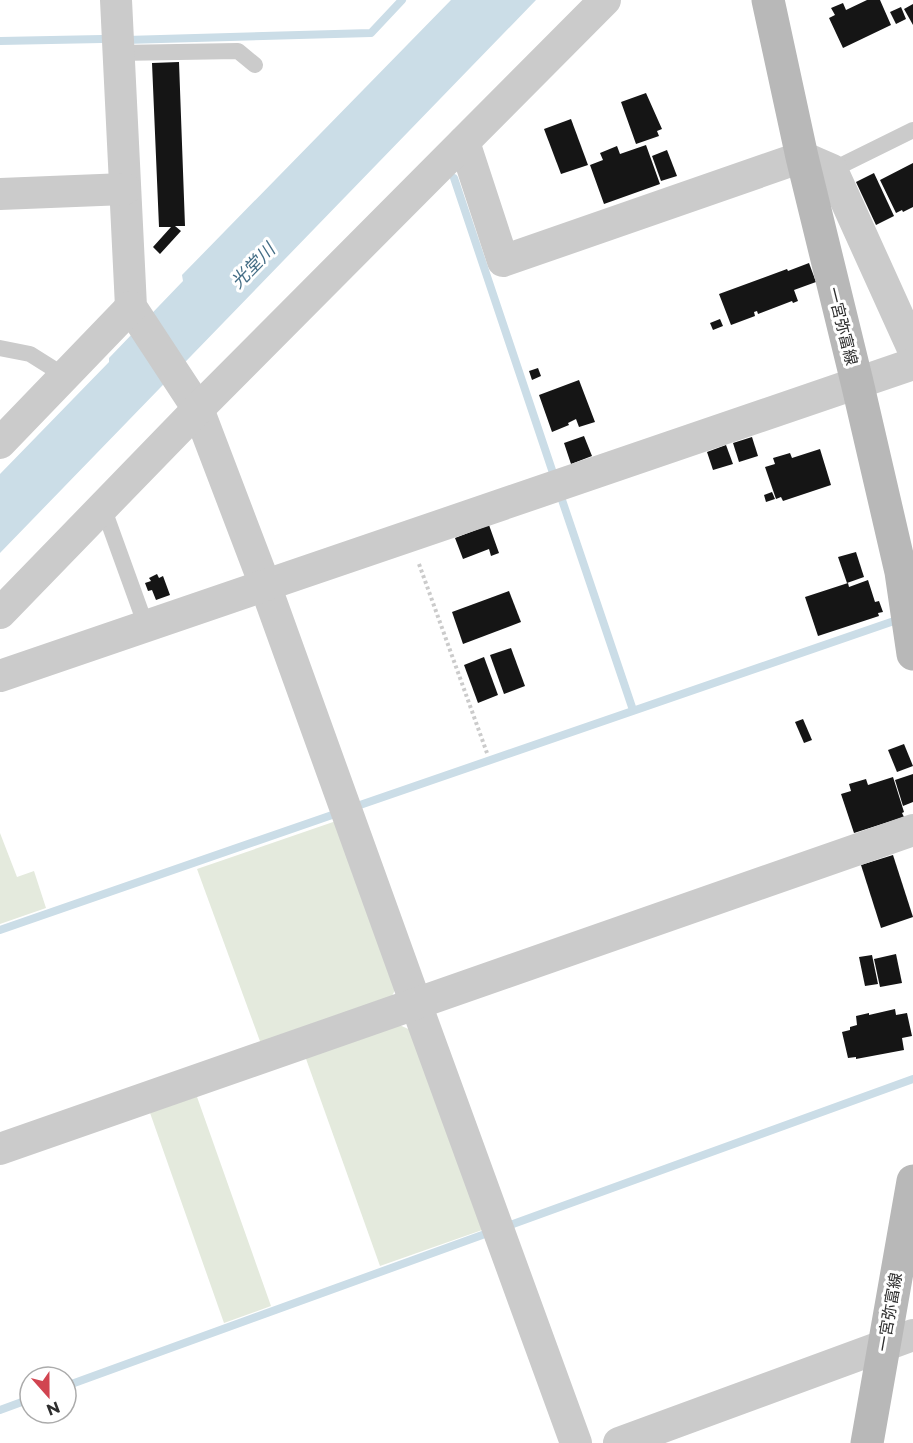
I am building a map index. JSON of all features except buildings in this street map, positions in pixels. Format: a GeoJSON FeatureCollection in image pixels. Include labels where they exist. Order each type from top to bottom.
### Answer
{"type":"FeatureCollection","features":[{"type":"Feature","properties":{"kind":"main road","name":"一宮弥富線"},"geometry":{"type":"LineString","coordinates":[[768,0],[802,158],[901,572],[913,654]]}},
{"type":"Feature","properties":{"kind":"main road","name":"一宮弥富線"},"geometry":{"type":"LineString","coordinates":[[867,1443],[913,1181]]}},
{"type":"Feature","properties":{"kind":"street"},"geometry":{"type":"LineString","coordinates":[[116,0],[132,309],[192,399],[266,585],[576,1443]]}},
{"type":"Feature","properties":{"kind":"street"},"geometry":{"type":"LineString","coordinates":[[0,613],[104,507],[192,399],[464,142],[605,0]]}},
{"type":"Feature","properties":{"kind":"street"},"geometry":{"type":"LineString","coordinates":[[464,142],[504,261],[802,158],[832,170],[913,349]]}},
{"type":"Feature","properties":{"kind":"street"},"geometry":{"type":"LineString","coordinates":[[0,194],[125,189]]}},
{"type":"Feature","properties":{"kind":"street"},"geometry":{"type":"LineString","coordinates":[[0,443],[132,309]]}},
{"type":"Feature","properties":{"kind":"street"},"geometry":{"type":"LineString","coordinates":[[0,676],[913,364]]}},
{"type":"Feature","properties":{"kind":"street"},"geometry":{"type":"LineString","coordinates":[[0,1149],[913,830]]}},
{"type":"Feature","properties":{"kind":"street"},"geometry":{"type":"LineString","coordinates":[[619,1443],[913,1335]]}},
{"type":"Feature","properties":{"kind":"lane"},"geometry":{"type":"LineString","coordinates":[[118,53],[238,51],[255,65]]}},
{"type":"Feature","properties":{"kind":"lane"},"geometry":{"type":"LineString","coordinates":[[832,170],[913,130]]}},
{"type":"Feature","properties":{"kind":"lane"},"geometry":{"type":"LineString","coordinates":[[0,348],[30,354],[65,376]]}},
{"type":"Feature","properties":{"kind":"lane"},"geometry":{"type":"LineString","coordinates":[[104,507],[146,626]]}},
{"type":"Feature","properties":{"kind":"path"},"geometry":{"type":"LineString","coordinates":[[409,536],[487,753]]}},
{"type":"Feature","properties":{"kind":"shaded area"},"geometry":{"type":"Polygon","coordinates":[[[336,821],[397,986],[391,998],[261,1044],[197,869],[336,821]]]}},
{"type":"Feature","properties":{"kind":"shaded area"},"geometry":{"type":"Polygon","coordinates":[[[0,833],[17,877],[34,871],[46,908],[0,924],[0,833]]]}},
{"type":"Feature","properties":{"kind":"shaded area"},"geometry":{"type":"Polygon","coordinates":[[[397,1024],[413,1031],[485,1229],[380,1266],[305,1056],[397,1024]]]}},
{"type":"Feature","properties":{"kind":"shaded area"},"geometry":{"type":"Polygon","coordinates":[[[196,1094],[271,1306],[224,1323],[149,1110],[196,1094]]]}},
{"type":"Feature","properties":{"kind":"water","name":"光堂川"},"geometry":{"type":"Polygon","coordinates":[[[451,0],[536,0],[0,553],[0,474],[109,362],[109,358],[183,281],[182,275],[451,0]]]}},
{"type":"Feature","properties":{"kind":"waterway"},"geometry":{"type":"LineString","coordinates":[[126,40],[371,33],[402,0]]}},
{"type":"Feature","properties":{"kind":"waterway"},"geometry":{"type":"LineString","coordinates":[[0,41],[102,39]]}},
{"type":"Feature","properties":{"kind":"waterway"},"geometry":{"type":"LineString","coordinates":[[454,178],[553,473]]}},
{"type":"Feature","properties":{"kind":"waterway"},"geometry":{"type":"LineString","coordinates":[[561,497],[633,710]]}},
{"type":"Feature","properties":{"kind":"waterway"},"geometry":{"type":"LineString","coordinates":[[360,805],[894,621]]}},
{"type":"Feature","properties":{"kind":"waterway"},"geometry":{"type":"LineString","coordinates":[[0,930],[335,814]]}},
{"type":"Feature","properties":{"kind":"waterway"},"geometry":{"type":"LineString","coordinates":[[513,1224],[913,1079]]}},
{"type":"Feature","properties":{"kind":"waterway"},"geometry":{"type":"LineString","coordinates":[[78,1382],[485,1234]]}},
{"type":"Feature","properties":{"kind":"waterway"},"geometry":{"type":"LineString","coordinates":[[0,1410],[18,1403]]}}]}
